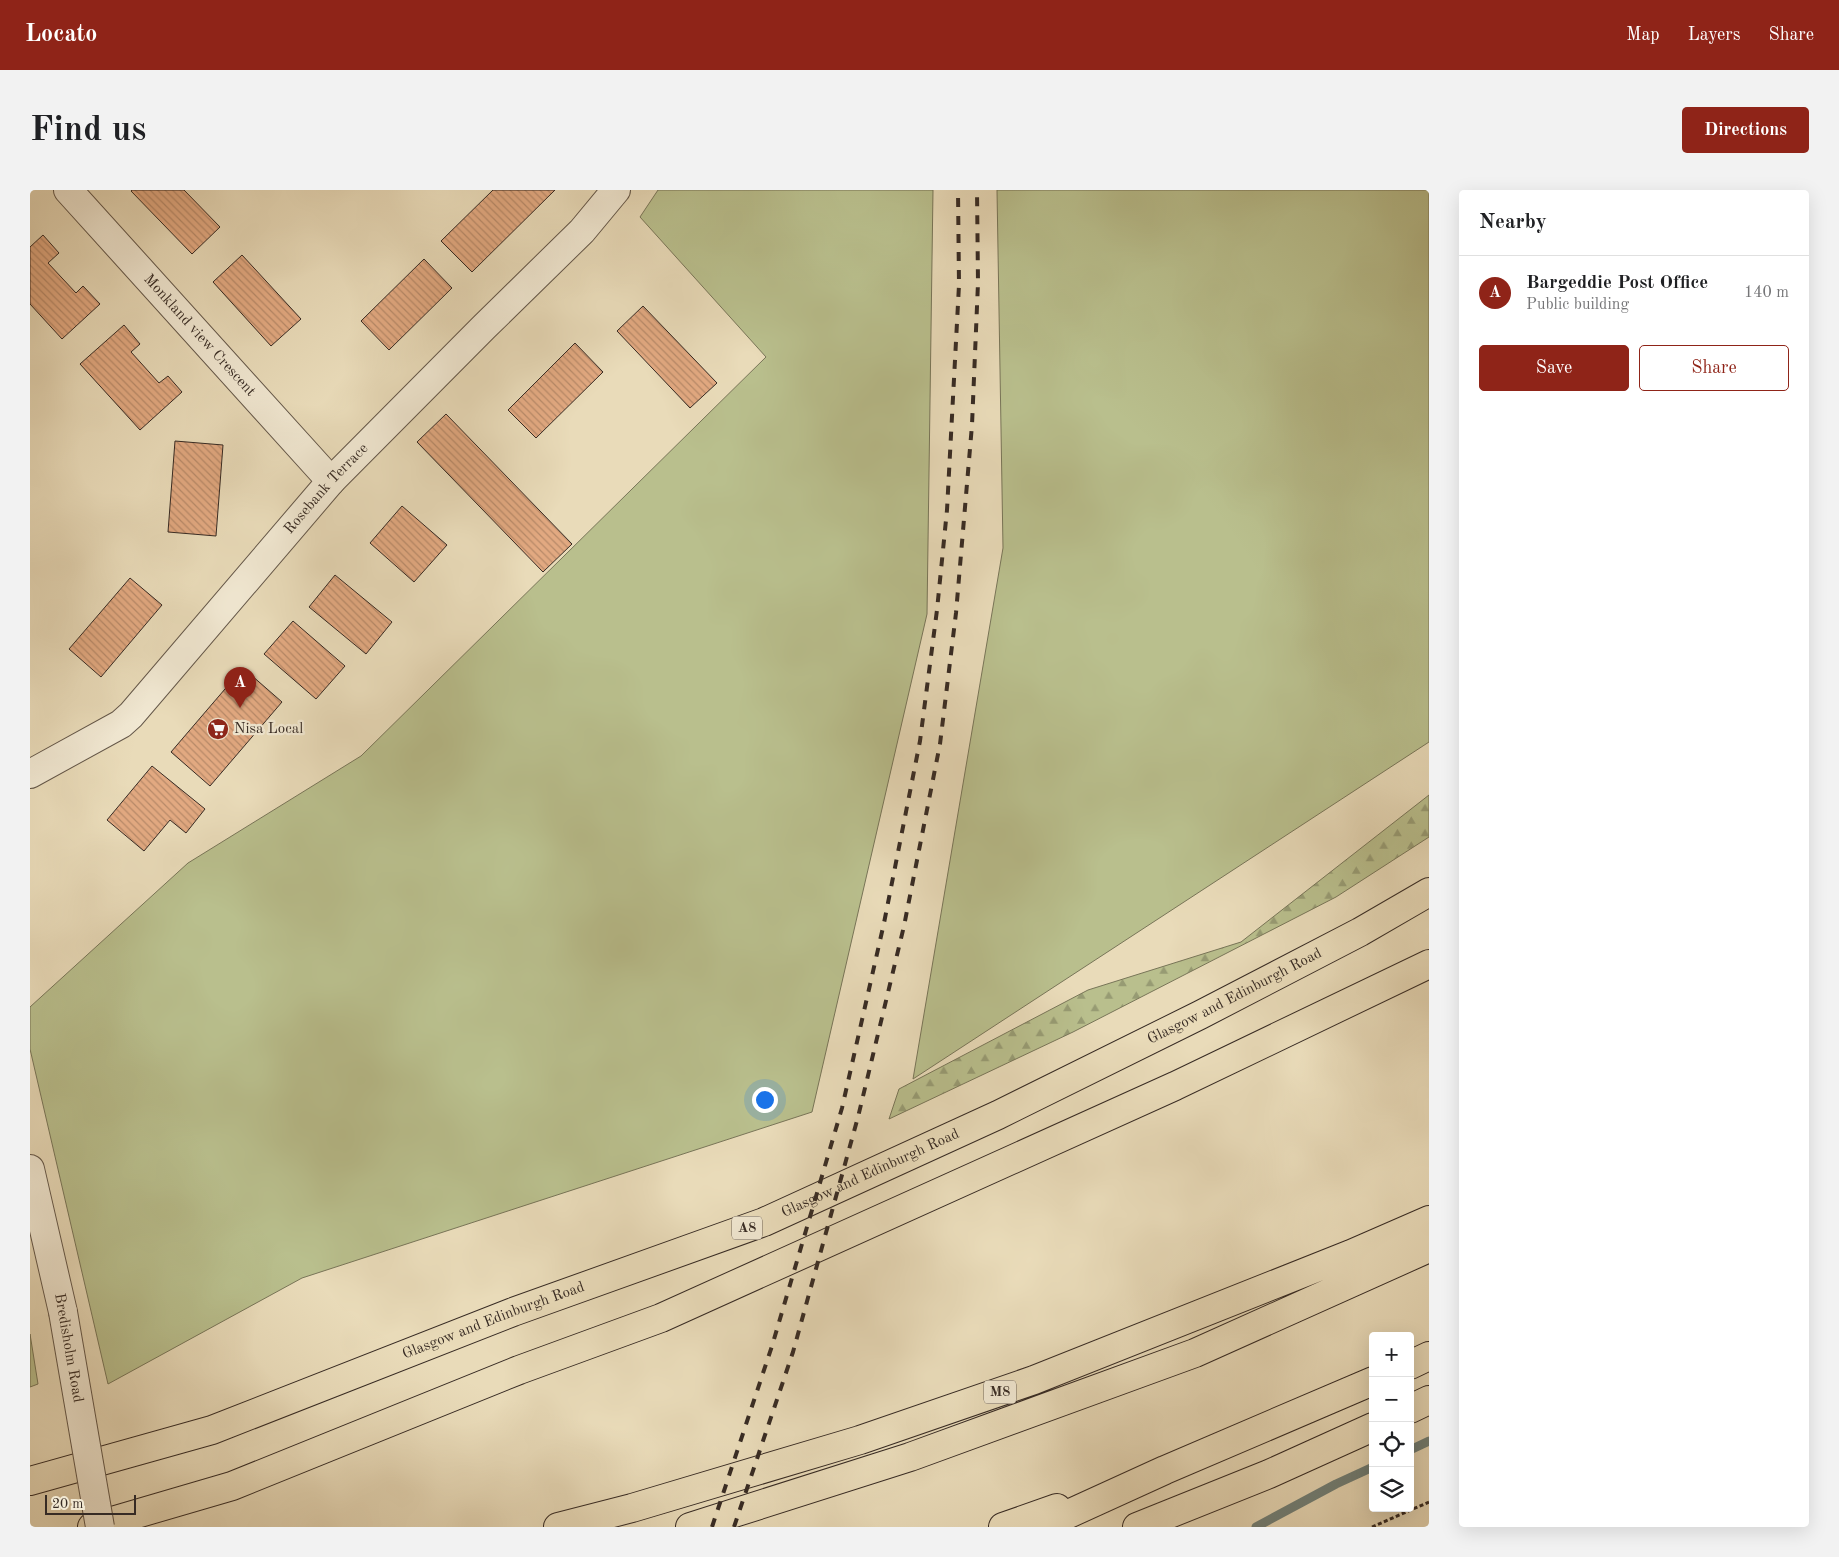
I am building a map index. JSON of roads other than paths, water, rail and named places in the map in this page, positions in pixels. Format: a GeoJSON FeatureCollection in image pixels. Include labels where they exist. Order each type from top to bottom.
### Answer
{"type":"FeatureCollection","features":[{"type":"Feature","properties":{"kind":"highway","name":"Glasgow and Edinburgh Road"},"geometry":{"type":"LineString","coordinates":[[30,1480],[212,1430],[513,1312],[764,1222],[998,1115],[1192,1020],[1360,932],[1429,892]]}},
{"type":"Feature","properties":{"kind":"highway"},"geometry":{"type":"LineString","coordinates":[[92,1527],[232,1486],[520,1370],[661,1318],[1175,1086],[1429,964]]}},
{"type":"Feature","properties":{"kind":"highway","name":"M8"},"geometry":{"type":"LineString","coordinates":[[558,1527],[632,1508],[860,1440],[1034,1380],[1342,1257],[1429,1220]]}},
{"type":"Feature","properties":{"kind":"highway","name":"M8"},"geometry":{"type":"LineString","coordinates":[[690,1527],[910,1457],[1196,1353],[1429,1248]]}},
{"type":"Feature","properties":{"kind":"highway"},"geometry":{"type":"LineString","coordinates":[[1414,1363],[1429,1356]]}},
{"type":"Feature","properties":{"kind":"highway"},"geometry":{"type":"LineString","coordinates":[[1040,1527],[1165,1470],[1369,1383]]}},
{"type":"Feature","properties":{"kind":"highway"},"geometry":{"type":"LineString","coordinates":[[1414,1407],[1429,1400]]}},
{"type":"Feature","properties":{"kind":"highway"},"geometry":{"type":"LineString","coordinates":[[1136,1527],[1269,1474],[1369,1429]]}},
{"type":"Feature","properties":{"kind":"highway"},"geometry":{"type":"LineString","coordinates":[[1003,1527],[1165,1470]]}},
{"type":"Feature","properties":{"kind":"street","name":"Monkland view Crescent"},"geometry":{"type":"LineString","coordinates":[[68,190],[331,481]]}},
{"type":"Feature","properties":{"kind":"street","name":"Rosebank Terrace"},"geometry":{"type":"LineString","coordinates":[[30,774],[121,724],[131,716],[331,481],[582,231],[616,190]]}},
{"type":"Feature","properties":{"kind":"street","name":"Bredisholm Road"},"geometry":{"type":"LineString","coordinates":[[30,1169],[63,1312],[100,1527]]}},
{"type":"Feature","properties":{"kind":"waterway"},"geometry":{"type":"LineString","coordinates":[[1414,1448],[1429,1441]]}},
{"type":"Feature","properties":{"kind":"waterway"},"geometry":{"type":"LineString","coordinates":[[1256,1527],[1336,1484],[1369,1469]]}},
{"type":"Feature","properties":{"kind":"railway"},"geometry":{"type":"LineString","coordinates":[[712,1527],[772,1346],[842,1108],[884,923],[920,741],[937,610],[947,510],[959,285],[958,190]]}},
{"type":"Feature","properties":{"kind":"railway"},"geometry":{"type":"LineString","coordinates":[[734,1527],[793,1352],[858,1117],[904,926],[940,744],[956,613],[972,425],[978,283],[977,190]]}},
{"type":"Feature","properties":{"kind":"place","name":"Bargeddie Post Office"},"geometry":{"type":"Point","coordinates":[240,708]}},
{"type":"Feature","properties":{"kind":"place","name":"Nisa Local"},"geometry":{"type":"Point","coordinates":[218,729]}}]}
